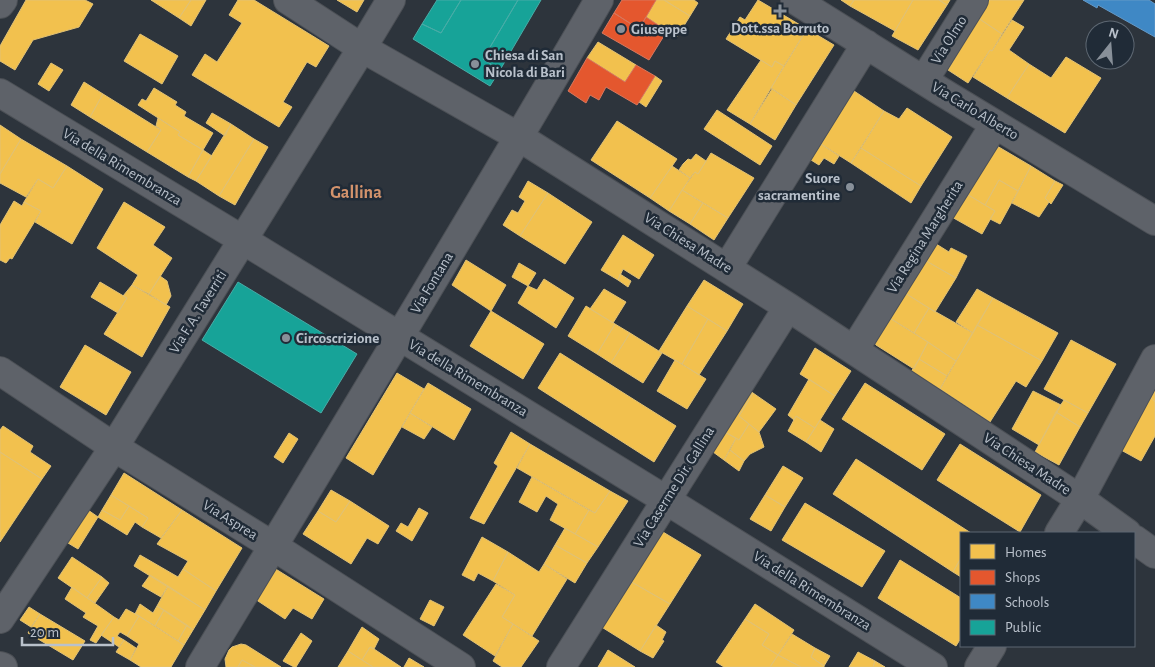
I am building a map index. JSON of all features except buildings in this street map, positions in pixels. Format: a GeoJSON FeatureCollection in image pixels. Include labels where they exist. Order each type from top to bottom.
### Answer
{"type":"FeatureCollection","features":[{"type":"Feature","properties":{"kind":"street"},"geometry":{"type":"LineString","coordinates":[[0,4],[3,0]]}},
{"type":"Feature","properties":{"kind":"street","name":"Via Chiesa Madre"},"geometry":{"type":"LineString","coordinates":[[288,0],[362,48],[519,137],[788,307],[1080,499],[1125,532]]}},
{"type":"Feature","properties":{"kind":"street","name":"Via F. A. Taverriti"},"geometry":{"type":"LineString","coordinates":[[0,620],[114,447],[390,0]]}},
{"type":"Feature","properties":{"kind":"street","name":"Via Fontana"},"geometry":{"type":"LineString","coordinates":[[200,667],[400,337],[599,0]]}},
{"type":"Feature","properties":{"kind":"street","name":"Via Carlo Alberto"},"geometry":{"type":"LineString","coordinates":[[795,0],[1155,221]]}},
{"type":"Feature","properties":{"kind":"street","name":"Via Olmo"},"geometry":{"type":"LineString","coordinates":[[924,80],[974,0]]}},
{"type":"Feature","properties":{"kind":"street"},"geometry":{"type":"LineString","coordinates":[[726,268],[866,44]]}},
{"type":"Feature","properties":{"kind":"street","name":"Via della Rimembranza"},"geometry":{"type":"LineString","coordinates":[[0,93],[666,500],[933,667]]}},
{"type":"Feature","properties":{"kind":"street","name":"Via Regina Margherita"},"geometry":{"type":"LineString","coordinates":[[854,350],[995,124]]}},
{"type":"Feature","properties":{"kind":"street","name":"Via Caserme Dir. Gallina"},"geometry":{"type":"LineString","coordinates":[[561,667],[788,307]]}},
{"type":"Feature","properties":{"kind":"street"},"geometry":{"type":"LineString","coordinates":[[1060,532],[1080,499],[1155,359]]}},
{"type":"Feature","properties":{"kind":"street","name":"Via Asprea"},"geometry":{"type":"LineString","coordinates":[[0,371],[114,447],[273,546],[461,667]]}},
{"type":"Feature","properties":{"kind":"street"},"geometry":{"type":"LineString","coordinates":[[1135,540],[1155,554]]}},
{"type":"Feature","properties":{"kind":"street"},"geometry":{"type":"LineString","coordinates":[[980,667],[991,647]]}},
{"type":"Feature","properties":{"kind":"place","name":"Dott.ssa Borruto"},"geometry":{"type":"Point","coordinates":[780,11]}},
{"type":"Feature","properties":{"kind":"place","name":"Giuseppe"},"geometry":{"type":"Point","coordinates":[621,29]}},
{"type":"Feature","properties":{"kind":"place","name":"Chiesa di San Nicola di Bari"},"geometry":{"type":"Point","coordinates":[475,64]}},
{"type":"Feature","properties":{"kind":"place","name":"Suore sacramentine"},"geometry":{"type":"Point","coordinates":[850,187]}},
{"type":"Feature","properties":{"kind":"place","name":"Circoscrizione"},"geometry":{"type":"Point","coordinates":[286,338]}},
{"type":"Feature","properties":{"kind":"district","name":"Gallina"},"geometry":{"type":"Point","coordinates":[356,193]}}]}
